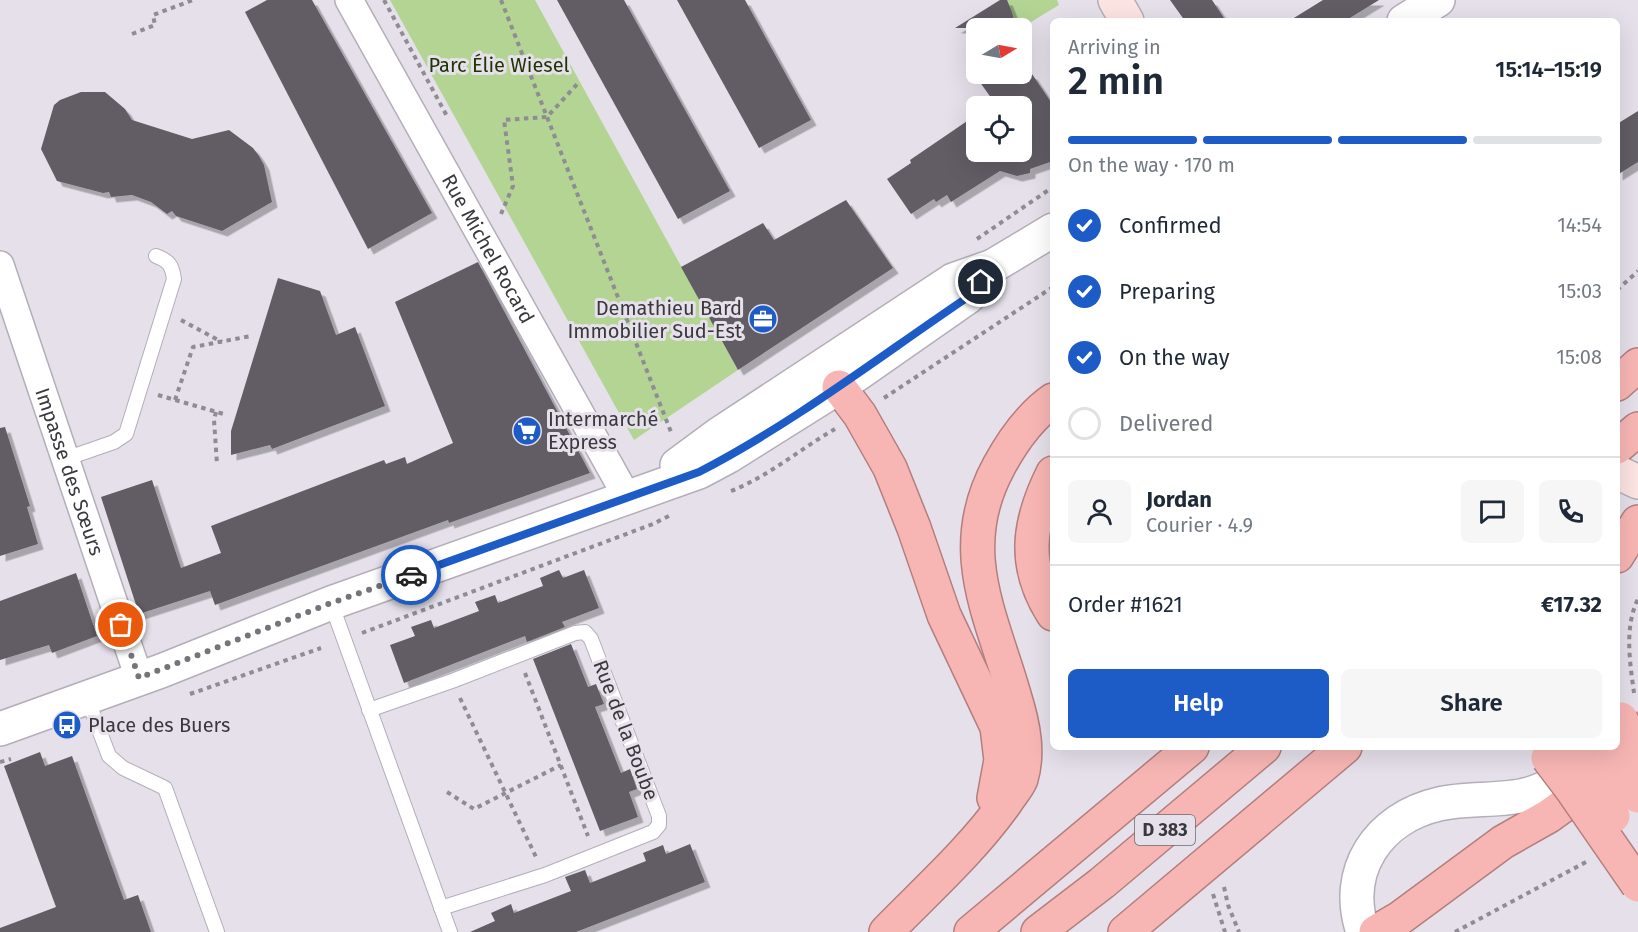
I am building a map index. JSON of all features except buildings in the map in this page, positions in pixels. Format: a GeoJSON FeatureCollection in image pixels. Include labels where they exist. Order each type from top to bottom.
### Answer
{"type":"FeatureCollection","features":[{"type":"Feature","properties":{"kind":"highway"},"geometry":{"type":"LineString","coordinates":[[1620,381],[1638,365]]}},
{"type":"Feature","properties":{"kind":"highway"},"geometry":{"type":"LineString","coordinates":[[836,373],[890,468],[914,528],[944,615],[997,727],[1001,760],[989,826]]}},
{"type":"Feature","properties":{"kind":"highway"},"geometry":{"type":"LineString","coordinates":[[886,932],[989,826],[1021,780],[1025,743],[1015,697],[988,617],[979,572],[977,545],[981,510],[1010,444],[1041,408],[1050,402]]}},
{"type":"Feature","properties":{"kind":"highway"},"geometry":{"type":"LineString","coordinates":[[1050,480],[1039,504],[1032,536],[1035,575],[1039,589],[1050,609]]}},
{"type":"Feature","properties":{"kind":"highway"},"geometry":{"type":"LineString","coordinates":[[1620,551],[1637,523]]}},
{"type":"Feature","properties":{"kind":"highway"},"geometry":{"type":"LineString","coordinates":[[1366,924],[1400,918],[1503,842],[1549,816],[1638,753],[1621,727]]}},
{"type":"Feature","properties":{"kind":"highway"},"geometry":{"type":"LineString","coordinates":[[1621,727],[1638,796]]}},
{"type":"Feature","properties":{"kind":"highway","name":"D 383"},"geometry":{"type":"LineString","coordinates":[[971,932],[1188,750]]}},
{"type":"Feature","properties":{"kind":"highway","name":"D 383"},"geometry":{"type":"LineString","coordinates":[[1038,932],[1102,883],[1260,750]]}},
{"type":"Feature","properties":{"kind":"highway"},"geometry":{"type":"LineString","coordinates":[[1125,932],[1342,750]]}},
{"type":"Feature","properties":{"kind":"highway"},"geometry":{"type":"LineString","coordinates":[[1554,751],[1633,850],[1638,874]]}},
{"type":"Feature","properties":{"kind":"highway"},"geometry":{"type":"LineString","coordinates":[[1554,751],[1579,799],[1638,885]]}},
{"type":"Feature","properties":{"kind":"main road"},"geometry":{"type":"LineString","coordinates":[[1115,0],[1125,18]]}},
{"type":"Feature","properties":{"kind":"main road"},"geometry":{"type":"LineString","coordinates":[[1620,473],[1638,482]]}},
{"type":"Feature","properties":{"kind":"street","name":"Rue Michel Rocard"},"geometry":{"type":"LineString","coordinates":[[350,0],[639,493]]}},
{"type":"Feature","properties":{"kind":"street"},"geometry":{"type":"LineString","coordinates":[[1409,18],[1438,0]]}},
{"type":"Feature","properties":{"kind":"street"},"geometry":{"type":"LineString","coordinates":[[0,729],[87,698],[331,603],[699,472],[729,456],[836,373],[968,297],[993,266],[1050,232]]}},
{"type":"Feature","properties":{"kind":"street","name":"Impasse des Sœurs"},"geometry":{"type":"LineString","coordinates":[[0,265],[139,678]]}},
{"type":"Feature","properties":{"kind":"street"},"geometry":{"type":"LineString","coordinates":[[1366,924],[1360,872],[1368,852],[1381,835],[1396,823],[1436,805],[1458,801],[1504,799],[1531,794],[1552,785],[1594,750]]}},
{"type":"Feature","properties":{"kind":"lane"},"geometry":{"type":"LineString","coordinates":[[65,459],[114,442],[126,434],[174,279],[168,261],[156,256]]}},
{"type":"Feature","properties":{"kind":"lane"},"geometry":{"type":"LineString","coordinates":[[331,603],[450,932]]}},
{"type":"Feature","properties":{"kind":"lane","name":"Rue de la Boube"},"geometry":{"type":"LineString","coordinates":[[369,710],[452,681],[574,633],[585,632],[591,639],[655,805],[659,825],[653,832],[545,875],[441,908]]}},
{"type":"Feature","properties":{"kind":"lane"},"geometry":{"type":"LineString","coordinates":[[87,698],[109,756],[123,768],[165,788],[217,932]]}},
{"type":"Feature","properties":{"kind":"path"},"geometry":{"type":"LineString","coordinates":[[132,34],[155,25],[153,15],[193,0]]}},
{"type":"Feature","properties":{"kind":"path"},"geometry":{"type":"LineString","coordinates":[[501,0],[667,425],[676,440]]}},
{"type":"Feature","properties":{"kind":"path"},"geometry":{"type":"LineString","coordinates":[[501,214],[513,186],[504,120],[547,117],[580,81]]}},
{"type":"Feature","properties":{"kind":"path"},"geometry":{"type":"LineString","coordinates":[[1620,287],[1638,271]]}},
{"type":"Feature","properties":{"kind":"path"},"geometry":{"type":"LineString","coordinates":[[875,404],[1050,288]]}},
{"type":"Feature","properties":{"kind":"path"},"geometry":{"type":"LineString","coordinates":[[165,311],[222,342]]}},
{"type":"Feature","properties":{"kind":"path"},"geometry":{"type":"LineString","coordinates":[[175,400],[193,347],[251,336]]}},
{"type":"Feature","properties":{"kind":"path"},"geometry":{"type":"LineString","coordinates":[[141,390],[227,415]]}},
{"type":"Feature","properties":{"kind":"path"},"geometry":{"type":"LineString","coordinates":[[216,412],[214,420],[217,465]]}},
{"type":"Feature","properties":{"kind":"path"},"geometry":{"type":"LineString","coordinates":[[1621,727],[1630,667],[1630,625],[1638,599]]}},
{"type":"Feature","properties":{"kind":"path"},"geometry":{"type":"LineString","coordinates":[[183,696],[321,648]]}},
{"type":"Feature","properties":{"kind":"path"},"geometry":{"type":"LineString","coordinates":[[519,655],[596,855]]}},
{"type":"Feature","properties":{"kind":"path"},"geometry":{"type":"LineString","coordinates":[[452,681],[545,875]]}},
{"type":"Feature","properties":{"kind":"path"},"geometry":{"type":"LineString","coordinates":[[447,792],[474,809],[561,765]]}},
{"type":"Feature","properties":{"kind":"path"},"geometry":{"type":"LineString","coordinates":[[1455,932],[1592,859]]}},
{"type":"Feature","properties":{"kind":"path"},"geometry":{"type":"LineString","coordinates":[[1223,883],[1228,905],[1239,932]]}},
{"type":"Feature","properties":{"kind":"path"},"geometry":{"type":"LineString","coordinates":[[1211,889],[1216,909],[1226,932]]}},
{"type":"Feature","properties":{"kind":"green space","name":"Parc Élie Wiesel"},"geometry":{"type":"Polygon","coordinates":[[[390,0],[535,0],[738,370],[634,440],[390,0]]]}},
{"type":"Feature","properties":{"kind":"green space"},"geometry":{"type":"Polygon","coordinates":[[[1005,0],[1057,0],[1059,5],[1032,21],[1032,18],[1013,18],[1005,0]]]}},
{"type":"Feature","properties":{"kind":"way so far"},"geometry":{"type":"LineString","coordinates":[[121,625],[139,678],[331,603],[411,575]]}},
{"type":"Feature","properties":{"kind":"place","name":"Demathieu Bard Immobilier Sud-Est"},"geometry":{"type":"Point","coordinates":[763,319]}},
{"type":"Feature","properties":{"kind":"place","name":"Intermarché Express"},"geometry":{"type":"Point","coordinates":[527,431]}},
{"type":"Feature","properties":{"kind":"place","name":"Place des Buers"},"geometry":{"type":"Point","coordinates":[67,725]}},
{"type":"Feature","properties":{"kind":"route"},"geometry":{"type":"LineString","coordinates":[[411,575],[699,472],[729,456],[839,387],[968,297],[981,282]]}}]}
